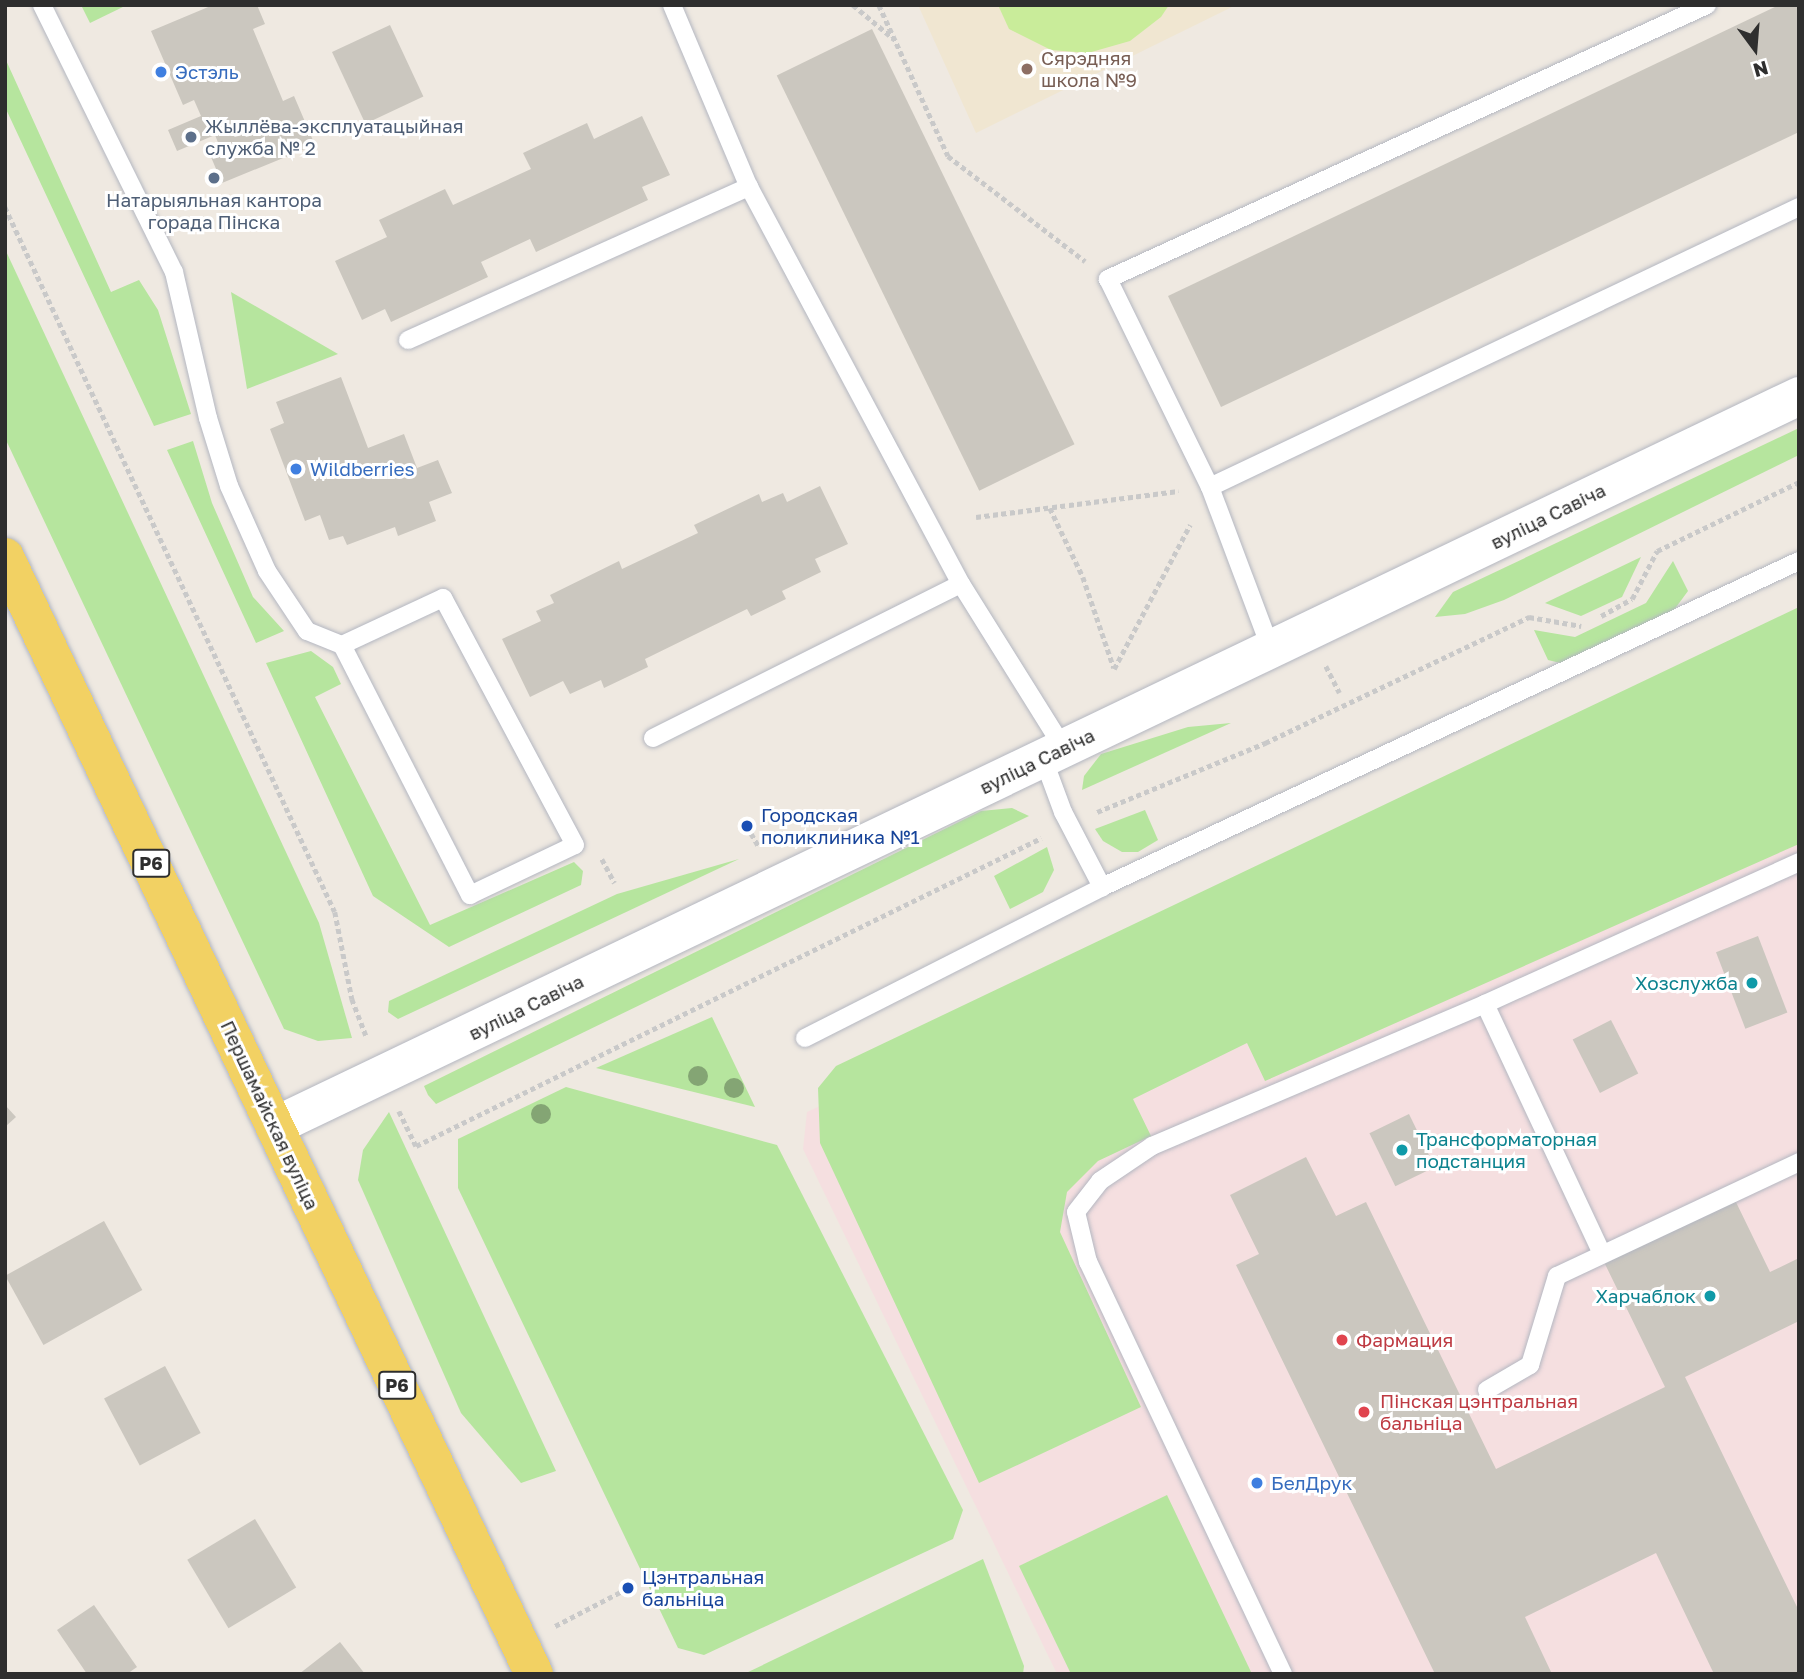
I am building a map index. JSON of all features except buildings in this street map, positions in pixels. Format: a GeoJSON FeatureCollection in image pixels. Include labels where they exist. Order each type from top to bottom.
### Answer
{"type":"FeatureCollection","features":[{"type":"Feature","properties":{"kind":"main road","name":"Першамайская вуліца"},"geometry":{"type":"LineString","coordinates":[[5,557],[527,1659]]}},
{"type":"Feature","properties":{"kind":"street","name":"вуліца Савіча"},"geometry":{"type":"LineString","coordinates":[[275,1126],[1799,396]]}},
{"type":"Feature","properties":{"kind":"lane"},"geometry":{"type":"LineString","coordinates":[[42,5],[174,272],[208,418],[229,486],[267,571],[307,631],[342,645],[470,895],[575,845],[443,598],[342,645]]}},
{"type":"Feature","properties":{"kind":"lane"},"geometry":{"type":"LineString","coordinates":[[672,5],[749,187],[1053,753],[1063,812],[1072,823],[1102,887]]}},
{"type":"Feature","properties":{"kind":"lane"},"geometry":{"type":"LineString","coordinates":[[1271,649],[1210,487],[1108,279],[1707,5]]}},
{"type":"Feature","properties":{"kind":"lane"},"geometry":{"type":"LineString","coordinates":[[408,340],[749,187]]}},
{"type":"Feature","properties":{"kind":"lane"},"geometry":{"type":"LineString","coordinates":[[1210,487],[1799,207]]}},
{"type":"Feature","properties":{"kind":"lane"},"geometry":{"type":"LineString","coordinates":[[805,1038],[1102,887],[1799,561]]}},
{"type":"Feature","properties":{"kind":"lane"},"geometry":{"type":"LineString","coordinates":[[653,738],[961,584]]}},
{"type":"Feature","properties":{"kind":"lane"},"geometry":{"type":"LineString","coordinates":[[1283,1674],[1226,1560],[1166,1419],[1088,1262],[1076,1212],[1100,1181],[1152,1146],[1485,1004],[1799,862]]}},
{"type":"Feature","properties":{"kind":"lane"},"geometry":{"type":"LineString","coordinates":[[1485,1004],[1601,1252]]}},
{"type":"Feature","properties":{"kind":"lane"},"geometry":{"type":"LineString","coordinates":[[1487,1390],[1530,1365],[1557,1276],[1601,1252],[1799,1162]]}},
{"type":"Feature","properties":{"kind":"path"},"geometry":{"type":"LineString","coordinates":[[853,5],[895,40]]}},
{"type":"Feature","properties":{"kind":"path"},"geometry":{"type":"LineString","coordinates":[[880,5],[948,156],[1108,279]]}},
{"type":"Feature","properties":{"kind":"path"},"geometry":{"type":"LineString","coordinates":[[5,207],[334,912],[352,999],[382,1074],[416,1146],[1072,823],[1265,743],[1529,617],[1579,627],[1632,599],[1657,551],[1799,482]]}},
{"type":"Feature","properties":{"kind":"path"},"geometry":{"type":"LineString","coordinates":[[1050,508],[1083,576],[1114,669],[1210,487]]}},
{"type":"Feature","properties":{"kind":"path"},"geometry":{"type":"LineString","coordinates":[[976,517],[1210,487]]}},
{"type":"Feature","properties":{"kind":"path"},"geometry":{"type":"LineString","coordinates":[[527,1659],[628,1588]]}},
{"type":"Feature","properties":{"kind":"shaded area","name":"Сярэдняя школа №9"},"geometry":{"type":"Polygon","coordinates":[[[918,5],[1236,5],[976,133],[918,5]]]}},
{"type":"Feature","properties":{"kind":"shaded area","name":"Пінская цэнтральная бальніца"},"geometry":{"type":"Polygon","coordinates":[[[1799,648],[1799,1674],[1057,1674],[803,1149],[807,1112],[1799,648]]]}},
{"type":"Feature","properties":{"kind":"green space"},"geometry":{"type":"Polygon","coordinates":[[[81,5],[127,5],[90,23],[81,5]]]}},
{"type":"Feature","properties":{"kind":"green space"},"geometry":{"type":"Polygon","coordinates":[[[998,5],[1169,5],[1161,17],[1130,41],[1088,53],[1051,50],[1009,29],[998,5]]]}},
{"type":"Feature","properties":{"kind":"green space"},"geometry":{"type":"Polygon","coordinates":[[[5,58],[111,292],[139,280],[158,310],[191,414],[154,426],[5,107],[5,58]]]}},
{"type":"Feature","properties":{"kind":"green space"},"geometry":{"type":"Polygon","coordinates":[[[5,249],[319,923],[352,1038],[318,1041],[284,1029],[5,438],[5,249]]]}},
{"type":"Feature","properties":{"kind":"green space"},"geometry":{"type":"Polygon","coordinates":[[[231,292],[338,354],[247,389],[231,292]]]}},
{"type":"Feature","properties":{"kind":"green space"},"geometry":{"type":"Polygon","coordinates":[[[1799,428],[1799,455],[1504,600],[1465,614],[1435,617],[1453,592],[1799,428]]]}},
{"type":"Feature","properties":{"kind":"green space"},"geometry":{"type":"Polygon","coordinates":[[[193,441],[212,503],[253,597],[284,631],[256,643],[167,450],[193,441]]]}},
{"type":"Feature","properties":{"kind":"green space"},"geometry":{"type":"Polygon","coordinates":[[[1641,557],[1622,597],[1581,616],[1545,603],[1641,557]]]}},
{"type":"Feature","properties":{"kind":"green space"},"geometry":{"type":"Polygon","coordinates":[[[1673,561],[1688,591],[1674,610],[1564,664],[1548,660],[1534,630],[1575,637],[1646,603],[1673,561]]]}},
{"type":"Feature","properties":{"kind":"green space"},"geometry":{"type":"Polygon","coordinates":[[[1799,607],[1799,844],[1265,1081],[1247,1043],[1133,1099],[1151,1136],[1098,1161],[1067,1192],[1060,1232],[1141,1407],[979,1483],[820,1143],[818,1088],[836,1066],[1799,607]]]}},
{"type":"Feature","properties":{"kind":"green space"},"geometry":{"type":"Polygon","coordinates":[[[311,651],[333,667],[341,684],[315,697],[430,925],[574,862],[583,871],[581,885],[449,947],[373,896],[266,663],[311,651]]]}},
{"type":"Feature","properties":{"kind":"green space"},"geometry":{"type":"Polygon","coordinates":[[[1231,723],[1082,790],[1084,776],[1101,754],[1188,727],[1231,723]]]}},
{"type":"Feature","properties":{"kind":"green space"},"geometry":{"type":"Polygon","coordinates":[[[1012,808],[1029,816],[436,1104],[428,1095],[424,1086],[981,811],[1012,808]]]}},
{"type":"Feature","properties":{"kind":"green space"},"geometry":{"type":"Polygon","coordinates":[[[1145,810],[1158,840],[1138,852],[1122,852],[1103,841],[1095,829],[1145,810]]]}},
{"type":"Feature","properties":{"kind":"green space"},"geometry":{"type":"Polygon","coordinates":[[[1047,847],[1054,870],[1043,892],[1010,909],[994,876],[1047,847]]]}},
{"type":"Feature","properties":{"kind":"green space"},"geometry":{"type":"Polygon","coordinates":[[[739,859],[398,1019],[388,1012],[389,1001],[617,894],[739,859]]]}},
{"type":"Feature","properties":{"kind":"green space"},"geometry":{"type":"Polygon","coordinates":[[[712,1017],[755,1107],[596,1068],[712,1017]]]}},
{"type":"Feature","properties":{"kind":"green space"},"geometry":{"type":"Polygon","coordinates":[[[566,1087],[777,1145],[963,1510],[953,1539],[704,1655],[678,1648],[458,1188],[458,1139],[566,1087]]]}},
{"type":"Feature","properties":{"kind":"green space"},"geometry":{"type":"Polygon","coordinates":[[[389,1112],[556,1471],[521,1483],[461,1413],[358,1180],[363,1150],[389,1112]]]}},
{"type":"Feature","properties":{"kind":"green space"},"geometry":{"type":"Polygon","coordinates":[[[1167,1495],[1252,1674],[1071,1674],[1019,1566],[1167,1495]]]}},
{"type":"Feature","properties":{"kind":"green space"},"geometry":{"type":"Polygon","coordinates":[[[983,1559],[1024,1666],[1023,1674],[744,1674],[983,1559]]]}},
{"type":"Feature","properties":{"kind":"place","name":"Сярэдняя школа №9"},"geometry":{"type":"Point","coordinates":[1027,69]}},
{"type":"Feature","properties":{"kind":"place","name":"Эстэль"},"geometry":{"type":"Point","coordinates":[161,72]}},
{"type":"Feature","properties":{"kind":"place","name":"Жыллёва-эксплуатацыйная служба № 2"},"geometry":{"type":"Point","coordinates":[191,137]}},
{"type":"Feature","properties":{"kind":"place","name":"Натарыяльная кантора горада Пінска"},"geometry":{"type":"Point","coordinates":[214,178]}},
{"type":"Feature","properties":{"kind":"place","name":"Wildberries"},"geometry":{"type":"Point","coordinates":[296,469]}},
{"type":"Feature","properties":{"kind":"place","name":"Городская поликлиника №1"},"geometry":{"type":"Point","coordinates":[747,826]}},
{"type":"Feature","properties":{"kind":"place","name":"Хозслужба"},"geometry":{"type":"Point","coordinates":[1752,983]}},
{"type":"Feature","properties":{"kind":"place","name":"Трансформаторная подстанция"},"geometry":{"type":"Point","coordinates":[1402,1150]}},
{"type":"Feature","properties":{"kind":"place","name":"Харчаблок"},"geometry":{"type":"Point","coordinates":[1710,1296]}},
{"type":"Feature","properties":{"kind":"place","name":"Фармация"},"geometry":{"type":"Point","coordinates":[1342,1340]}},
{"type":"Feature","properties":{"kind":"place","name":"Пінская цэнтральная бальніца"},"geometry":{"type":"Point","coordinates":[1364,1412]}},
{"type":"Feature","properties":{"kind":"place","name":"БелДрук"},"geometry":{"type":"Point","coordinates":[1257,1483]}},
{"type":"Feature","properties":{"kind":"place","name":"Цэнтральная бальніца"},"geometry":{"type":"Point","coordinates":[628,1588]}}]}
